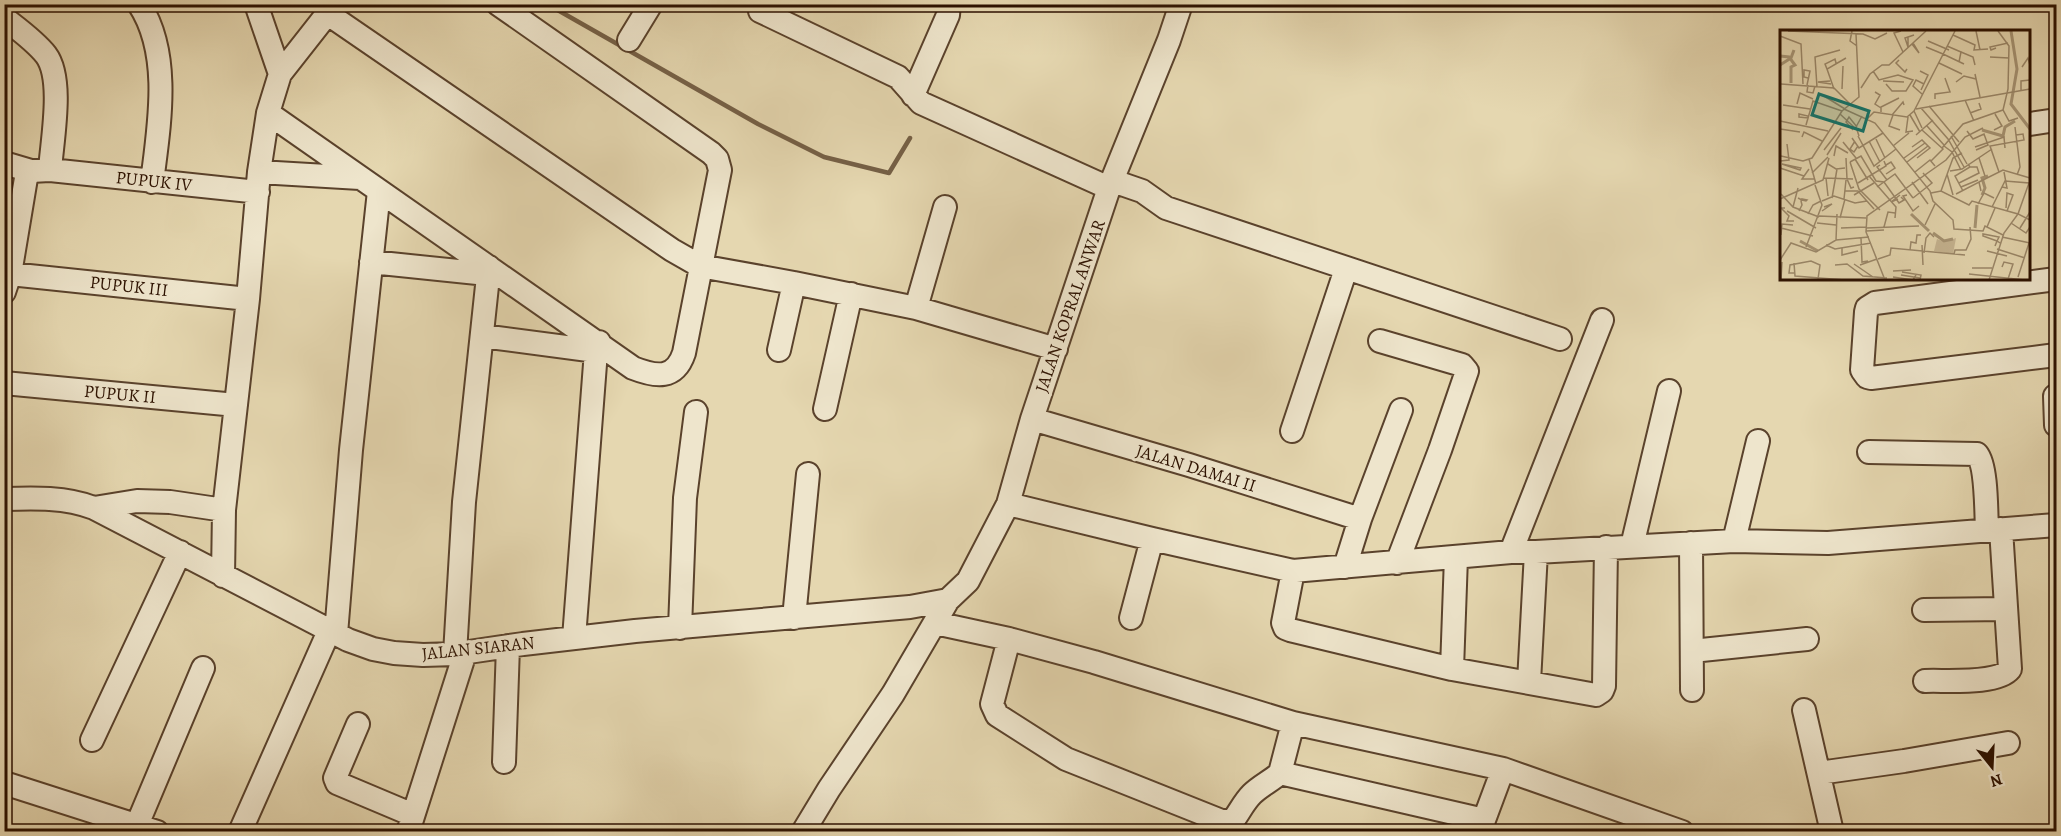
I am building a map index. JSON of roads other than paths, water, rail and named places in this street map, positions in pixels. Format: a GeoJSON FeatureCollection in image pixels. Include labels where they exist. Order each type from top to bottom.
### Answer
{"type":"FeatureCollection","features":[{"type":"Feature","properties":{"kind":"street"},"geometry":{"type":"LineString","coordinates":[[139,4],[155,35],[159,73],[160,123],[152,182]]}},
{"type":"Feature","properties":{"kind":"street"},"geometry":{"type":"LineString","coordinates":[[256,4],[280,74]]}},
{"type":"Feature","properties":{"kind":"street"},"geometry":{"type":"LineString","coordinates":[[268,113],[380,191],[488,271],[598,346],[633,368],[649,374],[659,375],[675,370],[684,353],[720,170],[714,156],[498,4]]}},
{"type":"Feature","properties":{"kind":"street"},"geometry":{"type":"LineString","coordinates":[[629,40],[651,4]]}},
{"type":"Feature","properties":{"kind":"street"},"geometry":{"type":"LineString","coordinates":[[913,95],[948,15],[949,4]]}},
{"type":"Feature","properties":{"kind":"street","name":"JALAN KOPRAL ANWAR"},"geometry":{"type":"LineString","coordinates":[[803,831],[893,694],[948,600],[968,581],[1008,504],[1032,419],[1111,185],[1181,4]]}},
{"type":"Feature","properties":{"kind":"street"},"geometry":{"type":"LineString","coordinates":[[223,576],[224,510],[248,299],[258,182],[268,113],[280,74],[331,9],[663,243],[700,266],[916,308],[1056,349]]}},
{"type":"Feature","properties":{"kind":"street"},"geometry":{"type":"LineString","coordinates":[[760,11],[898,77],[921,103],[1111,185],[1142,191],[1166,208],[1560,339]]}},
{"type":"Feature","properties":{"kind":"street"},"geometry":{"type":"LineString","coordinates":[[4,18],[45,54],[53,67],[56,87],[40,170],[26,178],[7,273]]}},
{"type":"Feature","properties":{"kind":"street"},"geometry":{"type":"LineString","coordinates":[[2031,124],[2056,120]]}},
{"type":"Feature","properties":{"kind":"street","name":"PUPUK IV"},"geometry":{"type":"LineString","coordinates":[[4,163],[40,170],[152,182],[258,182],[361,178]]}},
{"type":"Feature","properties":{"kind":"street"},"geometry":{"type":"LineString","coordinates":[[240,831],[332,632],[342,580],[351,450],[380,191]]}},
{"type":"Feature","properties":{"kind":"street"},"geometry":{"type":"LineString","coordinates":[[916,308],[945,207]]}},
{"type":"Feature","properties":{"kind":"street"},"geometry":{"type":"LineString","coordinates":[[371,262],[488,271]]}},
{"type":"Feature","properties":{"kind":"street"},"geometry":{"type":"LineString","coordinates":[[1292,431],[1346,269]]}},
{"type":"Feature","properties":{"kind":"street"},"geometry":{"type":"LineString","coordinates":[[358,724],[336,778],[337,783],[410,823],[460,654],[464,502],[488,271]]}},
{"type":"Feature","properties":{"kind":"street","name":"PUPUK III"},"geometry":{"type":"LineString","coordinates":[[7,273],[248,299]]}},
{"type":"Feature","properties":{"kind":"street"},"geometry":{"type":"LineString","coordinates":[[2056,279],[1875,303],[1867,308],[1866,312],[1862,370],[1867,377],[1871,378],[2056,355]]}},
{"type":"Feature","properties":{"kind":"street"},"geometry":{"type":"LineString","coordinates":[[779,351],[794,283]]}},
{"type":"Feature","properties":{"kind":"street"},"geometry":{"type":"LineString","coordinates":[[825,409],[851,294]]}},
{"type":"Feature","properties":{"kind":"street"},"geometry":{"type":"LineString","coordinates":[[1511,552],[1602,320]]}},
{"type":"Feature","properties":{"kind":"street"},"geometry":{"type":"LineString","coordinates":[[482,336],[598,346]]}},
{"type":"Feature","properties":{"kind":"street"},"geometry":{"type":"LineString","coordinates":[[1380,341],[1462,365],[1467,371],[1440,450],[1397,562]]}},
{"type":"Feature","properties":{"kind":"street"},"geometry":{"type":"LineString","coordinates":[[574,638],[598,346]]}},
{"type":"Feature","properties":{"kind":"street","name":"PUPUK II"},"geometry":{"type":"LineString","coordinates":[[4,383],[236,405]]}},
{"type":"Feature","properties":{"kind":"street"},"geometry":{"type":"LineString","coordinates":[[1632,546],[1669,391]]}},
{"type":"Feature","properties":{"kind":"street"},"geometry":{"type":"LineString","coordinates":[[2055,396],[2056,425]]}},
{"type":"Feature","properties":{"kind":"street"},"geometry":{"type":"LineString","coordinates":[[1345,567],[1360,519],[1401,410]]}},
{"type":"Feature","properties":{"kind":"street"},"geometry":{"type":"LineString","coordinates":[[680,628],[685,498],[696,412]]}},
{"type":"Feature","properties":{"kind":"street","name":"JALAN DAMAI II"},"geometry":{"type":"LineString","coordinates":[[1032,419],[1360,519]]}},
{"type":"Feature","properties":{"kind":"street"},"geometry":{"type":"LineString","coordinates":[[1734,541],[1758,441]]}},
{"type":"Feature","properties":{"kind":"street"},"geometry":{"type":"LineString","coordinates":[[1869,452],[1977,454],[1980,457],[1994,529],[2005,609],[2010,669],[2007,673],[1986,680],[1925,681]]}},
{"type":"Feature","properties":{"kind":"street"},"geometry":{"type":"LineString","coordinates":[[794,618],[808,474]]}},
{"type":"Feature","properties":{"kind":"street","name":"JALAN SIARAN"},"geometry":{"type":"LineString","coordinates":[[4,499],[56,500],[94,508],[332,632],[382,651],[416,655],[460,654],[574,638],[910,607],[948,600]]}},
{"type":"Feature","properties":{"kind":"street"},"geometry":{"type":"LineString","coordinates":[[94,508],[137,501],[170,502],[224,510]]}},
{"type":"Feature","properties":{"kind":"street"},"geometry":{"type":"LineString","coordinates":[[1008,504],[1293,571],[1511,552],[1734,541],[1828,543],[2056,525]]}},
{"type":"Feature","properties":{"kind":"street"},"geometry":{"type":"LineString","coordinates":[[1131,618],[1152,539]]}},
{"type":"Feature","properties":{"kind":"street"},"geometry":{"type":"LineString","coordinates":[[1691,543],[1692,690]]}},
{"type":"Feature","properties":{"kind":"street"},"geometry":{"type":"LineString","coordinates":[[1293,571],[1284,617],[1285,628],[1452,669],[1596,695],[1602,691],[1606,547]]}},
{"type":"Feature","properties":{"kind":"street"},"geometry":{"type":"LineString","coordinates":[[92,740],[180,552]]}},
{"type":"Feature","properties":{"kind":"street"},"geometry":{"type":"LineString","coordinates":[[1529,682],[1536,552]]}},
{"type":"Feature","properties":{"kind":"street"},"geometry":{"type":"LineString","coordinates":[[1452,669],[1456,556]]}},
{"type":"Feature","properties":{"kind":"street"},"geometry":{"type":"LineString","coordinates":[[1924,610],[2005,609]]}},
{"type":"Feature","properties":{"kind":"street"},"geometry":{"type":"LineString","coordinates":[[935,623],[1009,639],[1293,723],[1503,769],[1682,831]]}},
{"type":"Feature","properties":{"kind":"street"},"geometry":{"type":"LineString","coordinates":[[1009,639],[992,704],[997,715],[1066,759],[1224,822],[1234,819],[1254,792],[1280,773],[1293,723]]}},
{"type":"Feature","properties":{"kind":"street"},"geometry":{"type":"LineString","coordinates":[[1692,651],[1806,639]]}},
{"type":"Feature","properties":{"kind":"street"},"geometry":{"type":"LineString","coordinates":[[504,762],[508,646]]}},
{"type":"Feature","properties":{"kind":"street"},"geometry":{"type":"LineString","coordinates":[[4,783],[147,828],[203,668]]}},
{"type":"Feature","properties":{"kind":"street"},"geometry":{"type":"LineString","coordinates":[[1804,710],[1833,831]]}},
{"type":"Feature","properties":{"kind":"street"},"geometry":{"type":"LineString","coordinates":[[1819,773],[2008,743]]}},
{"type":"Feature","properties":{"kind":"street"},"geometry":{"type":"LineString","coordinates":[[1280,773],[1483,826],[1503,769]]}},
{"type":"Feature","properties":{"kind":"waterway"},"geometry":{"type":"LineString","coordinates":[[547,4],[758,124],[824,157],[889,173],[910,138]]}}]}
